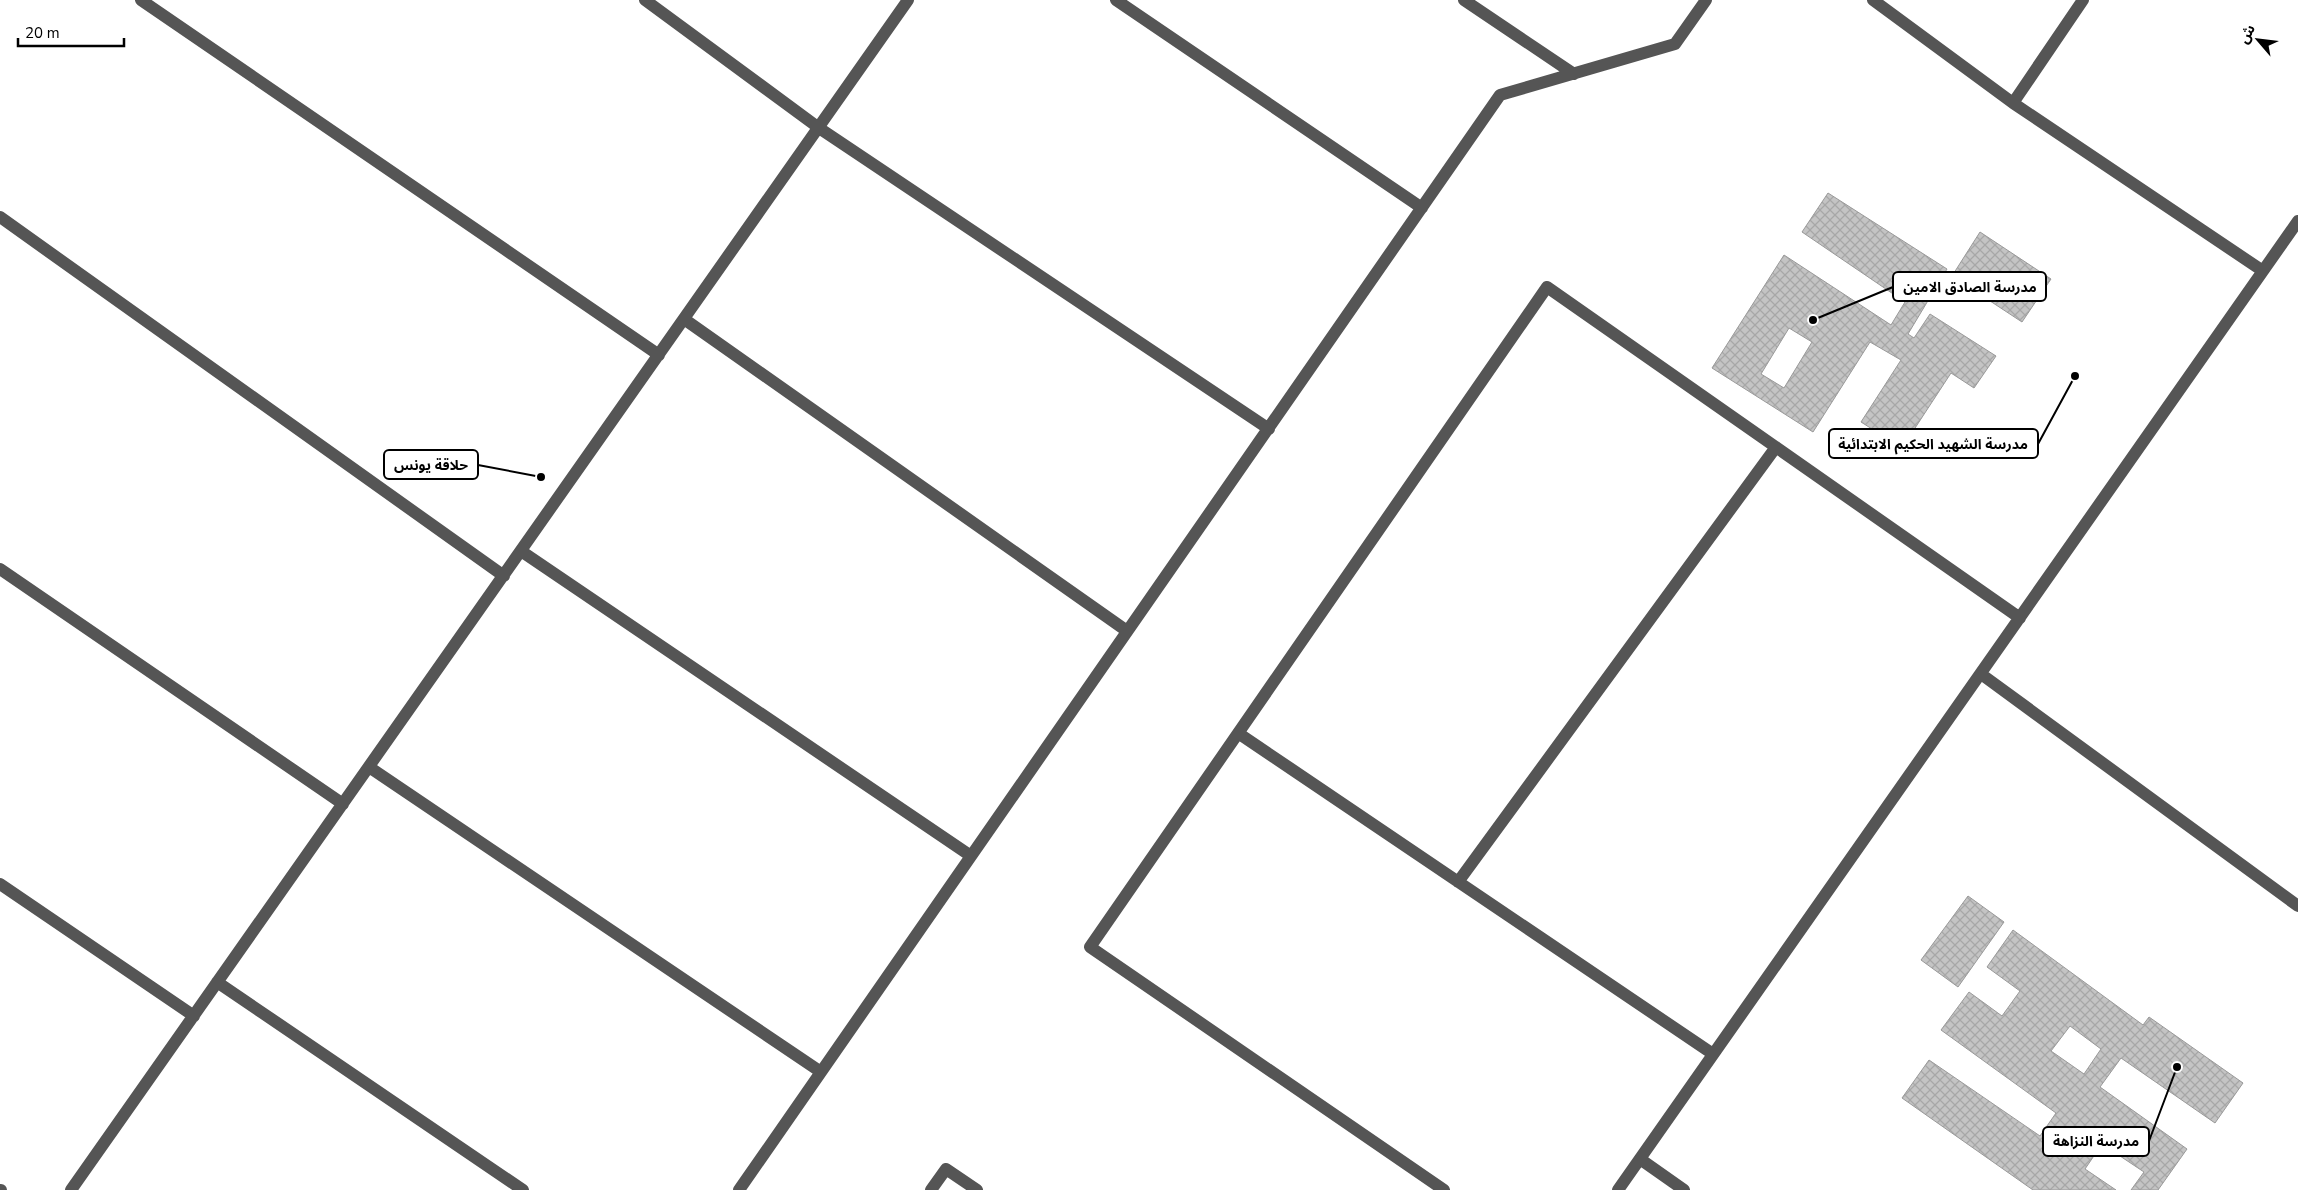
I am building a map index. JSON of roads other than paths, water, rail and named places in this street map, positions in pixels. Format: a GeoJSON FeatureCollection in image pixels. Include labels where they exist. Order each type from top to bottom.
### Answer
{"type":"FeatureCollection","features":[{"type":"Feature","properties":{"kind":"street"},"geometry":{"type":"LineString","coordinates":[[141,0],[659,355]]}},
{"type":"Feature","properties":{"kind":"street"},"geometry":{"type":"LineString","coordinates":[[645,0],[819,128],[1269,429]]}},
{"type":"Feature","properties":{"kind":"street"},"geometry":{"type":"LineString","coordinates":[[71,1190],[908,0]]}},
{"type":"Feature","properties":{"kind":"street"},"geometry":{"type":"LineString","coordinates":[[1116,0],[1422,208]]}},
{"type":"Feature","properties":{"kind":"street"},"geometry":{"type":"LineString","coordinates":[[1464,0],[1574,74]]}},
{"type":"Feature","properties":{"kind":"street"},"geometry":{"type":"LineString","coordinates":[[739,1190],[1500,95],[1675,44],[1706,0]]}},
{"type":"Feature","properties":{"kind":"street"},"geometry":{"type":"LineString","coordinates":[[1873,0],[2013,102],[2263,271]]}},
{"type":"Feature","properties":{"kind":"street"},"geometry":{"type":"LineString","coordinates":[[2013,102],[2083,0]]}},
{"type":"Feature","properties":{"kind":"street"},"geometry":{"type":"LineString","coordinates":[[0,217],[504,576]]}},
{"type":"Feature","properties":{"kind":"street"},"geometry":{"type":"LineString","coordinates":[[1618,1190],[2298,221]]}},
{"type":"Feature","properties":{"kind":"street"},"geometry":{"type":"LineString","coordinates":[[1444,1190],[1090,947],[1548,288],[2020,618]]}},
{"type":"Feature","properties":{"kind":"street"},"geometry":{"type":"LineString","coordinates":[[684,319],[1127,632]]}},
{"type":"Feature","properties":{"kind":"street"},"geometry":{"type":"LineString","coordinates":[[1458,882],[1776,447]]}},
{"type":"Feature","properties":{"kind":"street"},"geometry":{"type":"LineString","coordinates":[[521,551],[971,856]]}},
{"type":"Feature","properties":{"kind":"street"},"geometry":{"type":"LineString","coordinates":[[0,569],[343,804]]}},
{"type":"Feature","properties":{"kind":"street"},"geometry":{"type":"LineString","coordinates":[[1981,674],[2298,906]]}},
{"type":"Feature","properties":{"kind":"street"},"geometry":{"type":"LineString","coordinates":[[1238,733],[1713,1054]]}},
{"type":"Feature","properties":{"kind":"street"},"geometry":{"type":"LineString","coordinates":[[369,767],[821,1072]]}},
{"type":"Feature","properties":{"kind":"street"},"geometry":{"type":"LineString","coordinates":[[0,884],[194,1016]]}},
{"type":"Feature","properties":{"kind":"street"},"geometry":{"type":"LineString","coordinates":[[217,982],[524,1190]]}},
{"type":"Feature","properties":{"kind":"street"},"geometry":{"type":"LineString","coordinates":[[1640,1159],[1684,1190]]}},
{"type":"Feature","properties":{"kind":"street"},"geometry":{"type":"LineString","coordinates":[[932,1190],[946,1169],[977,1190]]}},
{"type":"Feature","properties":{"kind":"place","name":"مدرسة الصادق الامين"},"geometry":{"type":"Point","coordinates":[1813,320]}},
{"type":"Feature","properties":{"kind":"place","name":"مدرسة الشهيد الحكيم الابتدائية"},"geometry":{"type":"Point","coordinates":[2075,376]}},
{"type":"Feature","properties":{"kind":"place","name":"حلاقة يونس"},"geometry":{"type":"Point","coordinates":[541,477]}},
{"type":"Feature","properties":{"kind":"place","name":"مدرسة النزاهة"},"geometry":{"type":"Point","coordinates":[2177,1067]}}]}
